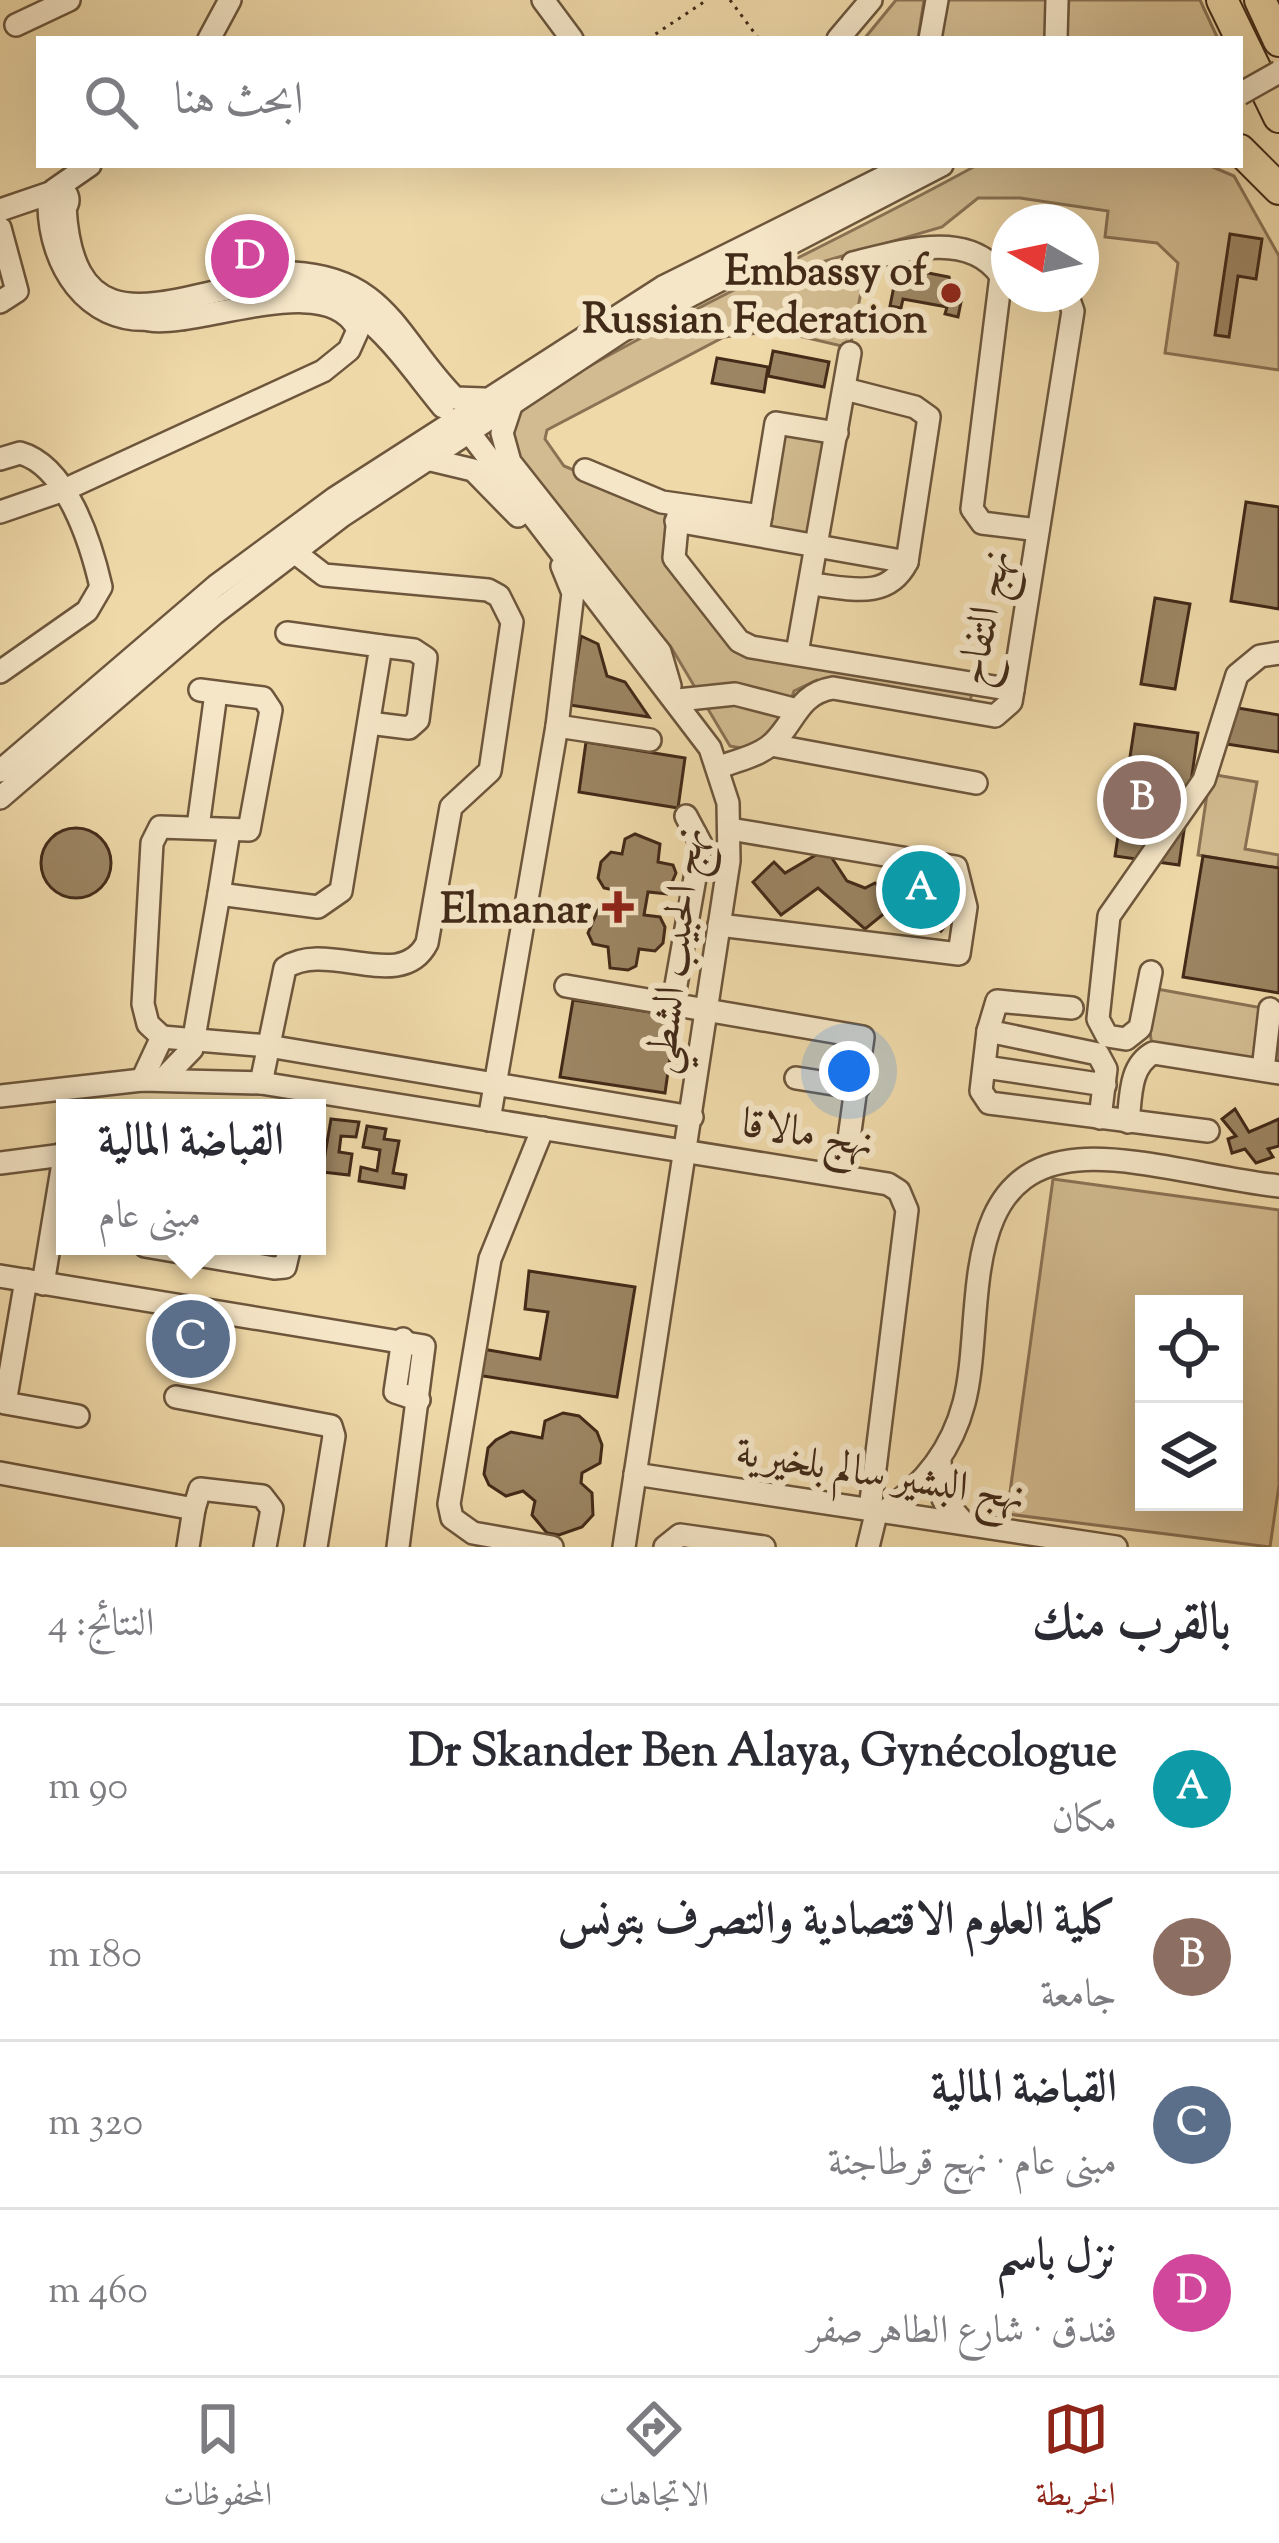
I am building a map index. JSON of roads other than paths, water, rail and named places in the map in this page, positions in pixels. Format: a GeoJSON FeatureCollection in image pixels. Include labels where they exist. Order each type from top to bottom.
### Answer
{"type":"FeatureCollection","features":[{"type":"Feature","properties":{"kind":"highway"},"geometry":{"type":"LineString","coordinates":[[1222,0],[1240,36]]}},
{"type":"Feature","properties":{"kind":"highway"},"geometry":{"type":"LineString","coordinates":[[1260,0],[1279,41]]}},
{"type":"Feature","properties":{"kind":"highway"},"geometry":{"type":"LineString","coordinates":[[1243,43],[1279,117]]}},
{"type":"Feature","properties":{"kind":"highway"},"geometry":{"type":"LineString","coordinates":[[1243,153],[1279,191]]}},
{"type":"Feature","properties":{"kind":"highway"},"geometry":{"type":"LineString","coordinates":[[1243,167],[1279,191]]}},
{"type":"Feature","properties":{"kind":"street"},"geometry":{"type":"LineString","coordinates":[[16,25],[69,0]]}},
{"type":"Feature","properties":{"kind":"street"},"geometry":{"type":"LineString","coordinates":[[211,36],[230,0]]}},
{"type":"Feature","properties":{"kind":"street"},"geometry":{"type":"LineString","coordinates":[[543,0],[570,36]]}},
{"type":"Feature","properties":{"kind":"street"},"geometry":{"type":"LineString","coordinates":[[841,36],[871,0]]}},
{"type":"Feature","properties":{"kind":"street"},"geometry":{"type":"LineString","coordinates":[[931,36],[937,0]]}},
{"type":"Feature","properties":{"kind":"street"},"geometry":{"type":"LineString","coordinates":[[1054,34],[1057,0]]}},
{"type":"Feature","properties":{"kind":"street"},"geometry":{"type":"LineString","coordinates":[[1243,92],[1279,72]]}},
{"type":"Feature","properties":{"kind":"street"},"geometry":{"type":"LineString","coordinates":[[0,210],[57,199],[88,168]]}},
{"type":"Feature","properties":{"kind":"street"},"geometry":{"type":"LineString","coordinates":[[0,814],[7,772],[293,551],[427,459],[504,399],[663,287],[902,168]]}},
{"type":"Feature","properties":{"kind":"street"},"geometry":{"type":"LineString","coordinates":[[0,799],[7,772],[255,556],[504,399],[622,331],[936,168]]}},
{"type":"Feature","properties":{"kind":"street"},"geometry":{"type":"LineString","coordinates":[[57,199],[75,258],[99,290],[141,306],[282,283],[316,291],[369,317],[443,407]]}},
{"type":"Feature","properties":{"kind":"street"},"geometry":{"type":"LineString","coordinates":[[0,512],[64,490],[322,371],[358,335],[350,317],[287,301],[177,321],[113,315],[83,296],[55,249],[57,199]]}},
{"type":"Feature","properties":{"kind":"street"},"geometry":{"type":"LineString","coordinates":[[0,228],[17,291],[0,302]]}},
{"type":"Feature","properties":{"kind":"street"},"geometry":{"type":"LineString","coordinates":[[853,263],[919,247],[985,257],[991,263]]}},
{"type":"Feature","properties":{"kind":"street"},"geometry":{"type":"LineString","coordinates":[[197,297],[280,274],[330,279],[361,291],[390,314],[455,398],[504,399]]}},
{"type":"Feature","properties":{"kind":"street"},"geometry":{"type":"LineString","coordinates":[[148,320],[279,290],[316,291]]}},
{"type":"Feature","properties":{"kind":"street"},"geometry":{"type":"LineString","coordinates":[[1000,312],[972,509],[982,523],[1038,530]]}},
{"type":"Feature","properties":{"kind":"street","name":"نهج التفاح"},"geometry":{"type":"LineString","coordinates":[[796,710],[807,696],[833,688],[999,715],[1013,690],[1073,312]]}},
{"type":"Feature","properties":{"kind":"street"},"geometry":{"type":"LineString","coordinates":[[797,653],[850,353]]}},
{"type":"Feature","properties":{"kind":"street"},"geometry":{"type":"LineString","coordinates":[[811,584],[878,590],[897,580],[907,562],[928,417],[893,399],[845,389]]}},
{"type":"Feature","properties":{"kind":"street"},"geometry":{"type":"LineString","coordinates":[[504,399],[502,434],[510,462],[660,652],[674,695],[735,694],[796,710],[771,745],[719,767]]}},
{"type":"Feature","properties":{"kind":"street"},"geometry":{"type":"LineString","coordinates":[[760,526],[776,423],[837,433]]}},
{"type":"Feature","properties":{"kind":"street","name":"نهج الحبيب الشطي"},"geometry":{"type":"LineString","coordinates":[[475,440],[674,695],[719,767],[730,829],[687,1152],[624,1547]]}},
{"type":"Feature","properties":{"kind":"street"},"geometry":{"type":"LineString","coordinates":[[0,459],[20,453],[35,457],[64,490],[101,587],[87,611],[0,672]]}},
{"type":"Feature","properties":{"kind":"street"},"geometry":{"type":"LineString","coordinates":[[427,459],[451,461],[482,477],[570,577],[573,593],[557,726],[489,1120]]}},
{"type":"Feature","properties":{"kind":"street"},"geometry":{"type":"LineString","coordinates":[[585,470],[677,513],[760,526],[817,546],[907,562]]}},
{"type":"Feature","properties":{"kind":"street"},"geometry":{"type":"LineString","coordinates":[[677,513],[674,558],[730,635],[751,647],[1013,690]]}},
{"type":"Feature","properties":{"kind":"street"},"geometry":{"type":"LineString","coordinates":[[261,1083],[281,976],[292,963],[405,966],[419,958],[427,943],[452,807],[490,771],[512,622],[499,596],[488,590],[324,575],[293,551]]}},
{"type":"Feature","properties":{"kind":"street"},"geometry":{"type":"LineString","coordinates":[[287,633],[413,650],[426,658],[418,720],[409,728],[369,723]]}},
{"type":"Feature","properties":{"kind":"street"},"geometry":{"type":"LineString","coordinates":[[219,894],[318,907],[332,902],[341,891],[381,646]]}},
{"type":"Feature","properties":{"kind":"street"},"geometry":{"type":"LineString","coordinates":[[1151,972],[1140,1028],[1126,1039],[1107,1036],[1098,1019],[1109,916],[1204,780],[1237,675],[1260,656],[1279,653]]}},
{"type":"Feature","properties":{"kind":"street"},"geometry":{"type":"LineString","coordinates":[[974,712],[980,684]]}},
{"type":"Feature","properties":{"kind":"street"},"geometry":{"type":"LineString","coordinates":[[152,1079],[162,1037],[148,1024],[143,1004],[152,843],[160,827],[243,832],[253,825],[271,710],[263,698],[208,692],[197,827]]}},
{"type":"Feature","properties":{"kind":"street"},"geometry":{"type":"LineString","coordinates":[[557,726],[650,740]]}},
{"type":"Feature","properties":{"kind":"street"},"geometry":{"type":"LineString","coordinates":[[771,745],[976,783]]}},
{"type":"Feature","properties":{"kind":"street"},"geometry":{"type":"LineString","coordinates":[[673,1002],[701,844],[686,816]]}},
{"type":"Feature","properties":{"kind":"street"},"geometry":{"type":"LineString","coordinates":[[719,925],[958,954],[966,907],[956,867],[730,829]]}},
{"type":"Feature","properties":{"kind":"street"},"geometry":{"type":"LineString","coordinates":[[152,1079],[185,1061],[194,1037],[229,831]]}},
{"type":"Feature","properties":{"kind":"street"},"geometry":{"type":"LineString","coordinates":[[566,986],[860,1035],[865,1045],[844,1175]]}},
{"type":"Feature","properties":{"kind":"street"},"geometry":{"type":"LineString","coordinates":[[1072,1008],[997,1000],[988,1031],[982,1091],[989,1103],[1208,1131]]}},
{"type":"Feature","properties":{"kind":"street"},"geometry":{"type":"LineString","coordinates":[[1128,1122],[1135,1073],[1153,1053],[1271,1071],[1273,1013]]}},
{"type":"Feature","properties":{"kind":"street"},"geometry":{"type":"LineString","coordinates":[[988,1031],[1098,1054],[1106,1070],[1100,1118]]}},
{"type":"Feature","properties":{"kind":"street","name":"نهج مالاقا"},"geometry":{"type":"LineString","coordinates":[[162,1037],[268,1046],[692,1117]]}},
{"type":"Feature","properties":{"kind":"street"},"geometry":{"type":"LineString","coordinates":[[376,1102],[382,1066]]}},
{"type":"Feature","properties":{"kind":"street"},"geometry":{"type":"LineString","coordinates":[[985,1067],[1105,1085]]}},
{"type":"Feature","properties":{"kind":"street"},"geometry":{"type":"LineString","coordinates":[[796,1078],[858,1088]]}},
{"type":"Feature","properties":{"kind":"street","name":"نهج مالاقا"},"geometry":{"type":"LineString","coordinates":[[0,1096],[85,1098],[152,1079],[261,1083],[314,1099]]}},
{"type":"Feature","properties":{"kind":"street"},"geometry":{"type":"LineString","coordinates":[[531,1092],[534,1126],[490,1258],[449,1504],[452,1518],[473,1533],[552,1547]]}},
{"type":"Feature","properties":{"kind":"street","name":"نهج مالاقا"},"geometry":{"type":"LineString","coordinates":[[326,1100],[376,1102],[534,1126],[844,1175],[899,1190],[907,1210],[876,1506]]}},
{"type":"Feature","properties":{"kind":"street"},"geometry":{"type":"LineString","coordinates":[[0,1163],[56,1154]]}},
{"type":"Feature","properties":{"kind":"street"},"geometry":{"type":"LineString","coordinates":[[872,1544],[876,1506],[922,1483],[958,1424],[968,1383],[982,1246],[990,1221],[1021,1184],[1056,1165],[1092,1159],[1279,1186]]}},
{"type":"Feature","properties":{"kind":"street"},"geometry":{"type":"LineString","coordinates":[[56,1189],[5,1403],[78,1416]]}},
{"type":"Feature","properties":{"kind":"street"},"geometry":{"type":"LineString","coordinates":[[218,1255],[281,1268],[286,1255]]}},
{"type":"Feature","properties":{"kind":"street"},"geometry":{"type":"LineString","coordinates":[[0,1276],[403,1340],[426,1349],[398,1547]]}},
{"type":"Feature","properties":{"kind":"street"},"geometry":{"type":"LineString","coordinates":[[176,1397],[331,1426],[334,1436],[316,1547]]}},
{"type":"Feature","properties":{"kind":"street"},"geometry":{"type":"LineString","coordinates":[[939,1458],[943,1499],[964,1523]]}},
{"type":"Feature","properties":{"kind":"street"},"geometry":{"type":"LineString","coordinates":[[0,1473],[194,1509]]}},
{"type":"Feature","properties":{"kind":"street","name":"نهج البشير سالم بلخيرية"},"geometry":{"type":"LineString","coordinates":[[635,1474],[846,1506],[876,1506],[1116,1547]]}},
{"type":"Feature","properties":{"kind":"street"},"geometry":{"type":"LineString","coordinates":[[188,1547],[200,1489],[262,1496],[272,1509],[265,1547]]}},
{"type":"Feature","properties":{"kind":"street"},"geometry":{"type":"LineString","coordinates":[[665,1547],[680,1534],[764,1547]]}},
{"type":"Feature","properties":{"kind":"place","name":"نزل باسم"},"geometry":{"type":"Point","coordinates":[250,259]}},
{"type":"Feature","properties":{"kind":"place","name":"Embassy of Russian Federation"},"geometry":{"type":"Point","coordinates":[951,293]}},
{"type":"Feature","properties":{"kind":"place","name":"كلية العلوم الاقتصادية والتصرف بتونس"},"geometry":{"type":"Point","coordinates":[1142,800]}},
{"type":"Feature","properties":{"kind":"place","name":"Dr Skander Ben Alaya, Gynécologue"},"geometry":{"type":"Point","coordinates":[921,890]}},
{"type":"Feature","properties":{"kind":"place","name":"Elmanar"},"geometry":{"type":"Point","coordinates":[618,907]}},
{"type":"Feature","properties":{"kind":"place","name":"القباضة المالية"},"geometry":{"type":"Point","coordinates":[191,1339]}}]}
